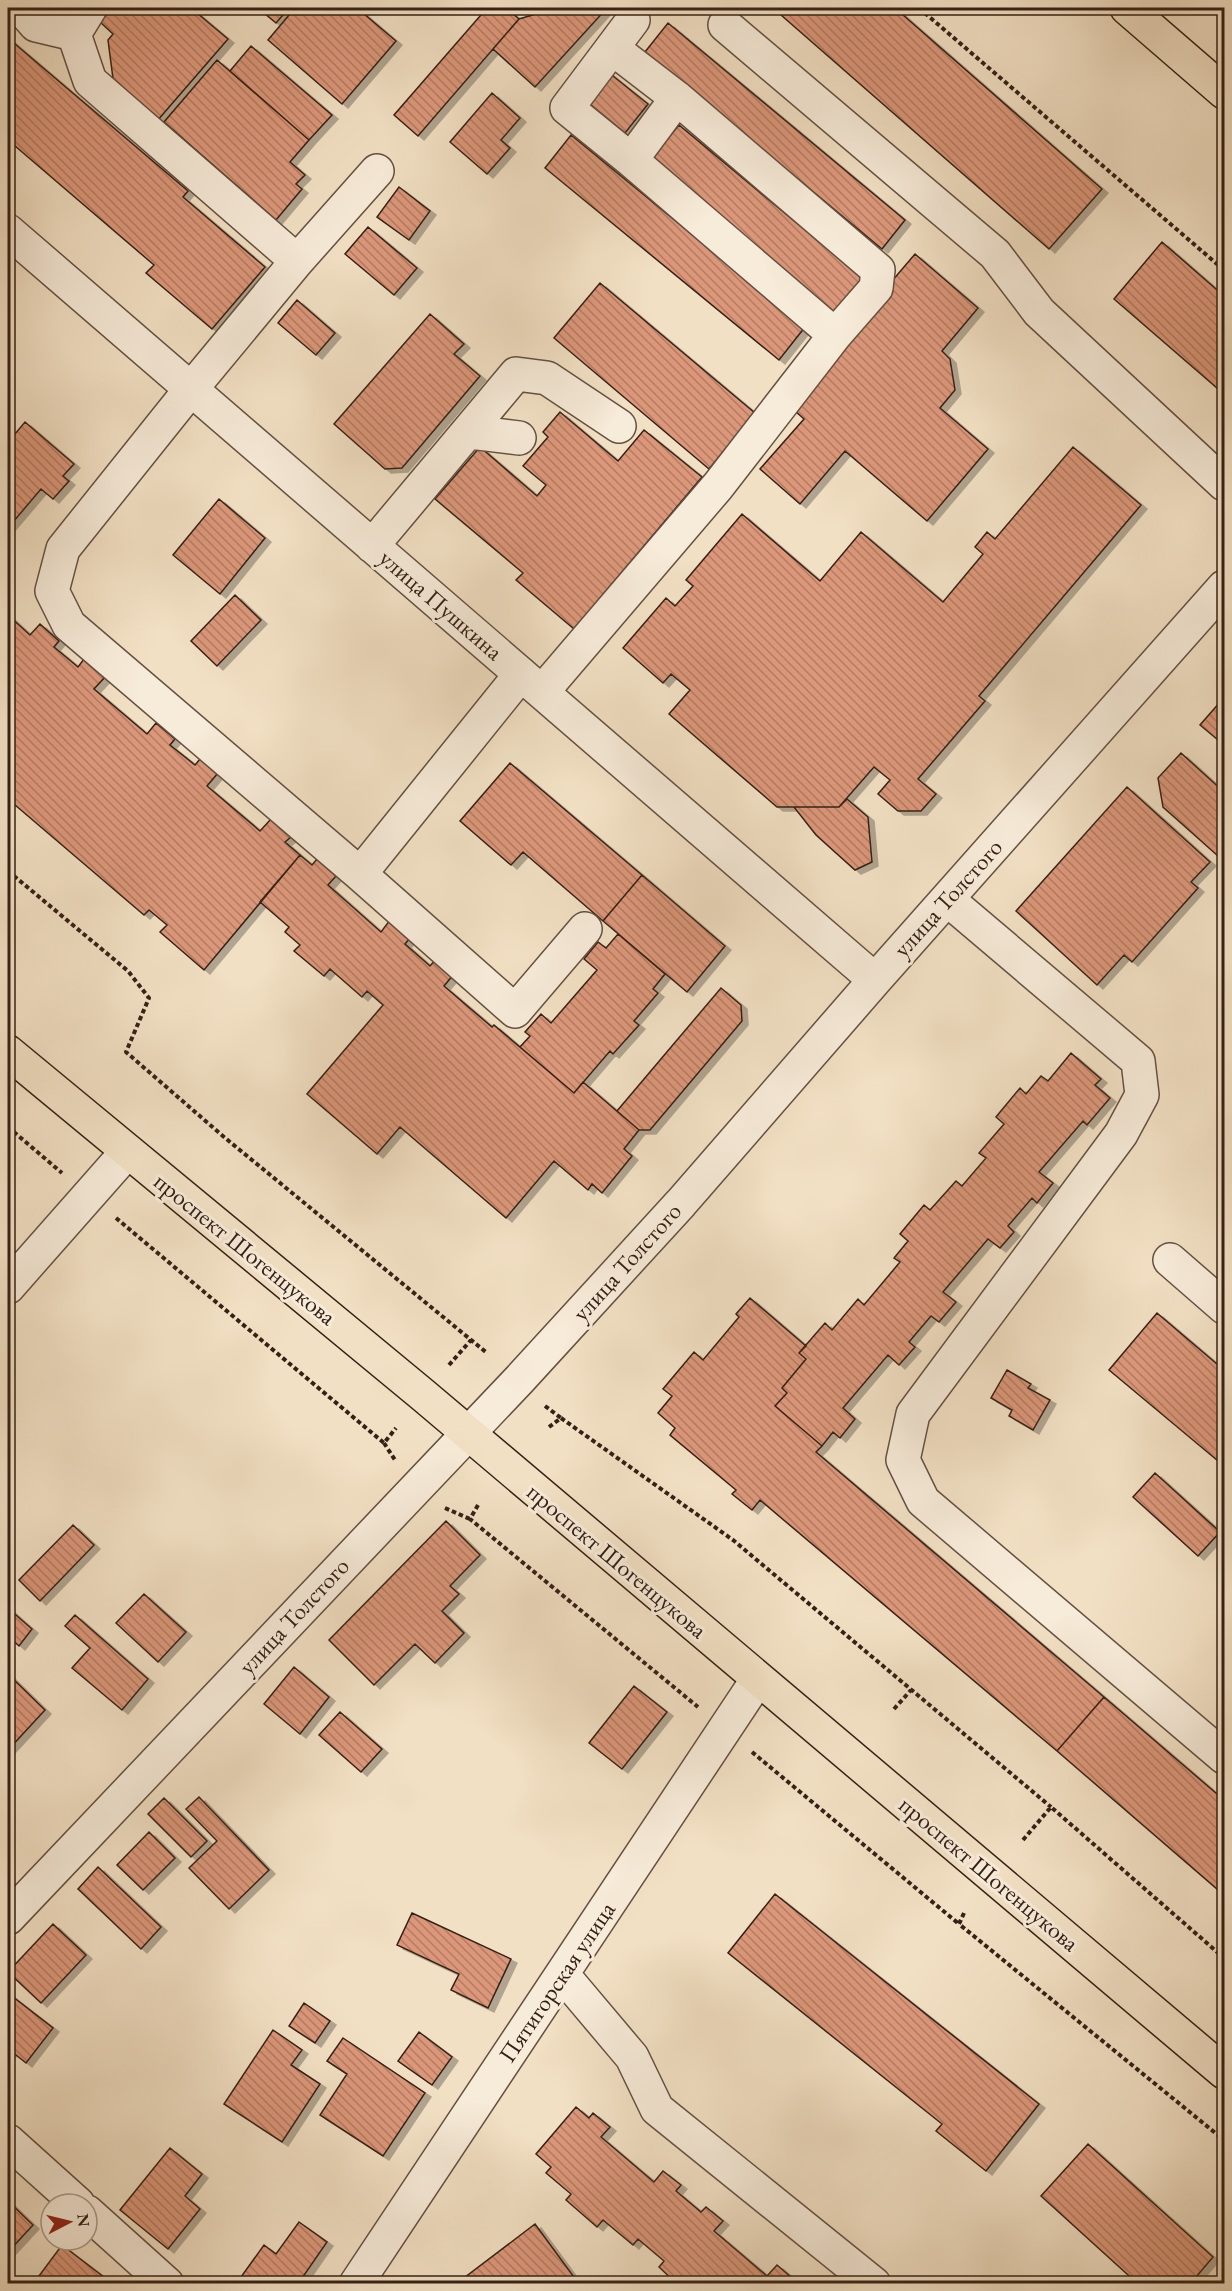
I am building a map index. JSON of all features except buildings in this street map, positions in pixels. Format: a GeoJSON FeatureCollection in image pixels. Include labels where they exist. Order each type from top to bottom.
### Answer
{"type":"FeatureCollection","features":[{"type":"Feature","properties":{"kind":"main road"},"geometry":{"type":"LineString","coordinates":[[1127,8],[1224,92]]}},
{"type":"Feature","properties":{"kind":"main road","name":"проспект Шогенцукова"},"geometry":{"type":"LineString","coordinates":[[8,1052],[468,1434],[1224,2072]]}},
{"type":"Feature","properties":{"kind":"street"},"geometry":{"type":"LineString","coordinates":[[21,8],[36,25],[82,21],[90,81],[297,261]]}},
{"type":"Feature","properties":{"kind":"street"},"geometry":{"type":"LineString","coordinates":[[633,20],[567,108],[836,335]]}},
{"type":"Feature","properties":{"kind":"street"},"geometry":{"type":"LineString","coordinates":[[725,26],[995,254],[1039,312],[1224,484]]}},
{"type":"Feature","properties":{"kind":"street"},"geometry":{"type":"LineString","coordinates":[[360,874],[531,683],[718,486],[836,335],[876,288],[878,270],[677,98],[612,48]]}},
{"type":"Feature","properties":{"kind":"street"},"geometry":{"type":"LineString","coordinates":[[631,160],[677,98]]}},
{"type":"Feature","properties":{"kind":"street"},"geometry":{"type":"LineString","coordinates":[[377,171],[297,261],[63,549],[52,591],[69,625],[360,874],[515,1011],[585,929]]}},
{"type":"Feature","properties":{"kind":"street","name":"улица Пушкина"},"geometry":{"type":"LineString","coordinates":[[8,231],[875,980]]}},
{"type":"Feature","properties":{"kind":"street"},"geometry":{"type":"LineString","coordinates":[[372,546],[470,432],[516,374],[547,378],[619,426]]}},
{"type":"Feature","properties":{"kind":"street"},"geometry":{"type":"LineString","coordinates":[[470,432],[519,438]]}},
{"type":"Feature","properties":{"kind":"street","name":"улица Толстого"},"geometry":{"type":"LineString","coordinates":[[8,1918],[468,1434],[673,1212],[875,980],[1224,587]]}},
{"type":"Feature","properties":{"kind":"street"},"geometry":{"type":"LineString","coordinates":[[947,899],[1138,1061],[1142,1095],[1121,1134],[913,1414],[903,1460],[923,1501],[1224,1757]]}},
{"type":"Feature","properties":{"kind":"street"},"geometry":{"type":"LineString","coordinates":[[8,1287],[127,1152]]}},
{"type":"Feature","properties":{"kind":"street"},"geometry":{"type":"LineString","coordinates":[[1170,1260],[1224,1307]]}},
{"type":"Feature","properties":{"kind":"street","name":"Пятигорская улица"},"geometry":{"type":"LineString","coordinates":[[356,2283],[758,1679]]}},
{"type":"Feature","properties":{"kind":"street"},"geometry":{"type":"LineString","coordinates":[[562,1974],[632,2057],[657,2109],[874,2283]]}},
{"type":"Feature","properties":{"kind":"street"},"geometry":{"type":"LineString","coordinates":[[8,2141],[65,2192]]}},
{"type":"Feature","properties":{"kind":"street"},"geometry":{"type":"LineString","coordinates":[[99,2223],[167,2283]]}},
{"type":"Feature","properties":{"kind":"path"},"geometry":{"type":"LineString","coordinates":[[919,8],[1224,270]]}},
{"type":"Feature","properties":{"kind":"path"},"geometry":{"type":"LineString","coordinates":[[8,871],[128,971],[149,998],[126,1052],[233,1144],[488,1353]]}},
{"type":"Feature","properties":{"kind":"path"},"geometry":{"type":"LineString","coordinates":[[8,1127],[384,1443],[398,1464]]}},
{"type":"Feature","properties":{"kind":"path"},"geometry":{"type":"LineString","coordinates":[[449,1365],[471,1340]]}},
{"type":"Feature","properties":{"kind":"path"},"geometry":{"type":"LineString","coordinates":[[545,1406],[733,1540],[1051,1807],[1224,1958]]}},
{"type":"Feature","properties":{"kind":"path"},"geometry":{"type":"LineString","coordinates":[[549,1427],[561,1418]]}},
{"type":"Feature","properties":{"kind":"path"},"geometry":{"type":"LineString","coordinates":[[384,1443],[396,1428]]}},
{"type":"Feature","properties":{"kind":"path"},"geometry":{"type":"LineString","coordinates":[[442,1506],[470,1519]]}},
{"type":"Feature","properties":{"kind":"path"},"geometry":{"type":"LineString","coordinates":[[894,1710],[912,1690]]}},
{"type":"Feature","properties":{"kind":"path"},"geometry":{"type":"LineString","coordinates":[[1023,1840],[1051,1807]]}},
{"type":"Feature","properties":{"kind":"path"},"geometry":{"type":"LineString","coordinates":[[964,1913],[959,1924],[1224,2140]]}}]}
